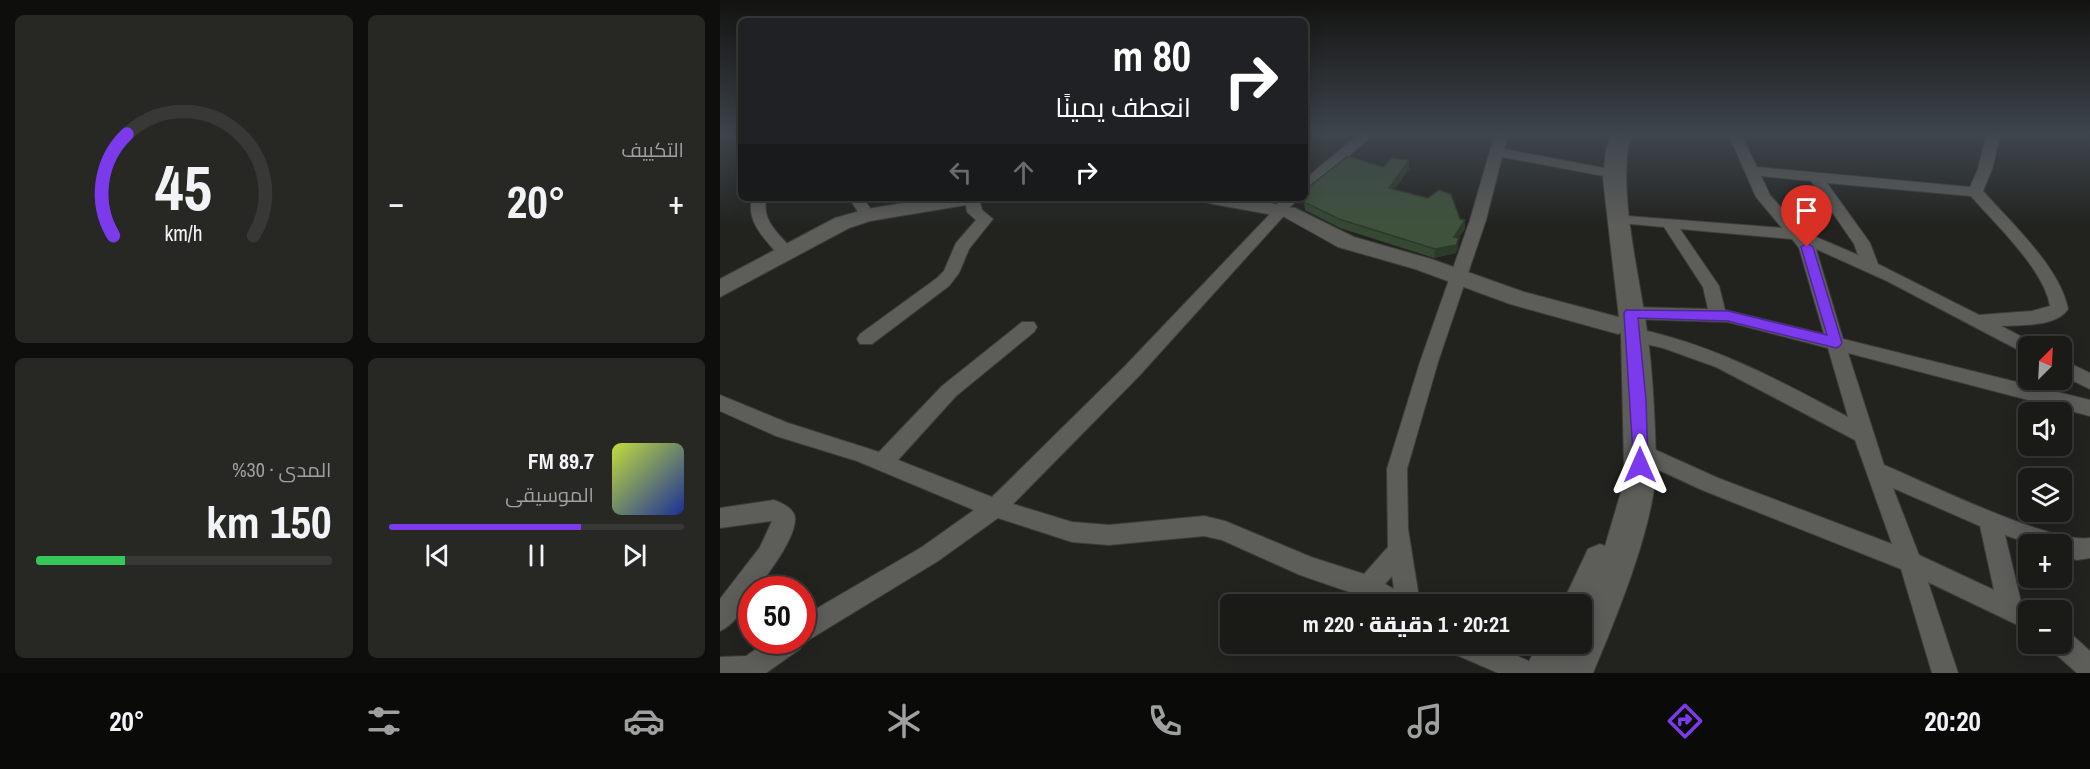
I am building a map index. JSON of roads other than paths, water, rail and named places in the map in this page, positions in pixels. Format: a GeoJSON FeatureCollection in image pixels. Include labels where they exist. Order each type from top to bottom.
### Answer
{"type":"FeatureCollection","features":[{"type":"Feature","properties":{"kind":"main road"},"geometry":{"type":"LineString","coordinates":[[1585,594],[1604,549],[1620,495],[1628,438],[1628,324],[1605,164]]}},
{"type":"Feature","properties":{"kind":"main road"},"geometry":{"type":"LineString","coordinates":[[1574,673],[1597,620],[1637,492],[1640,452],[1615,164]]}},
{"type":"Feature","properties":{"kind":"main road"},"geometry":{"type":"LineString","coordinates":[[1542,673],[1553,654]]}},
{"type":"Feature","properties":{"kind":"street"},"geometry":{"type":"LineString","coordinates":[[1308,184],[1331,164]]}},
{"type":"Feature","properties":{"kind":"street"},"geometry":{"type":"LineString","coordinates":[[1406,594],[1398,552],[1395,491],[1397,469],[1414,406],[1478,220],[1494,164]]}},
{"type":"Feature","properties":{"kind":"street"},"geometry":{"type":"LineString","coordinates":[[1563,164],[1604,172]]}},
{"type":"Feature","properties":{"kind":"street"},"geometry":{"type":"LineString","coordinates":[[1747,164],[1770,207],[1807,247],[1863,435],[1910,562],[1943,670]]}},
{"type":"Feature","properties":{"kind":"street"},"geometry":{"type":"LineString","coordinates":[[1975,192],[1986,164]]}},
{"type":"Feature","properties":{"kind":"street"},"geometry":{"type":"LineString","coordinates":[[1750,171],[1814,175],[1975,192],[2050,282],[2060,304],[2055,313],[1978,321]]}},
{"type":"Feature","properties":{"kind":"street"},"geometry":{"type":"LineString","coordinates":[[1814,175],[1862,243],[1871,268]]}},
{"type":"Feature","properties":{"kind":"street"},"geometry":{"type":"LineString","coordinates":[[758,201],[756,215],[785,252]]}},
{"type":"Feature","properties":{"kind":"street"},"geometry":{"type":"LineString","coordinates":[[720,290],[826,230],[862,206],[931,201]]}},
{"type":"Feature","properties":{"kind":"street"},"geometry":{"type":"LineString","coordinates":[[866,339],[934,290],[951,273],[959,252],[985,219],[975,212],[973,201]]}},
{"type":"Feature","properties":{"kind":"street"},"geometry":{"type":"LineString","coordinates":[[1234,201],[1283,208],[1346,242],[1423,264],[1518,298],[1628,324],[1679,344],[1775,388],[1863,435]]}},
{"type":"Feature","properties":{"kind":"street"},"geometry":{"type":"LineString","coordinates":[[816,623],[930,554],[994,509],[1140,363],[1283,208]]}},
{"type":"Feature","properties":{"kind":"street"},"geometry":{"type":"LineString","coordinates":[[1620,218],[1797,235],[1871,268],[2018,343]]}},
{"type":"Feature","properties":{"kind":"street"},"geometry":{"type":"LineString","coordinates":[[1668,222],[1711,286],[1718,315]]}},
{"type":"Feature","properties":{"kind":"street"},"geometry":{"type":"LineString","coordinates":[[1628,324],[1718,315],[2090,408]]}},
{"type":"Feature","properties":{"kind":"street"},"geometry":{"type":"LineString","coordinates":[[882,463],[949,391],[1028,327]]}},
{"type":"Feature","properties":{"kind":"street"},"geometry":{"type":"LineString","coordinates":[[2072,372],[2090,382]]}},
{"type":"Feature","properties":{"kind":"street"},"geometry":{"type":"LineString","coordinates":[[721,405],[783,430],[882,463],[994,509],[1046,525],[1092,534],[1204,526],[1226,531],[1308,567],[1368,587],[1380,594]]}},
{"type":"Feature","properties":{"kind":"street"},"geometry":{"type":"LineString","coordinates":[[1640,452],[1719,488],[1910,562],[2018,613]]}},
{"type":"Feature","properties":{"kind":"street"},"geometry":{"type":"LineString","coordinates":[[1877,471],[1990,520],[2028,534]]}},
{"type":"Feature","properties":{"kind":"street"},"geometry":{"type":"LineString","coordinates":[[720,518],[766,510],[774,510],[784,517],[784,523],[772,546],[720,619]]}},
{"type":"Feature","properties":{"kind":"street"},"geometry":{"type":"LineString","coordinates":[[1990,520],[2018,610]]}},
{"type":"Feature","properties":{"kind":"street"},"geometry":{"type":"LineString","coordinates":[[2072,549],[2090,548]]}},
{"type":"Feature","properties":{"kind":"street"},"geometry":{"type":"LineString","coordinates":[[1368,587],[1398,552]]}},
{"type":"Feature","properties":{"kind":"street"},"geometry":{"type":"LineString","coordinates":[[2072,652],[2090,668]]}},
{"type":"Feature","properties":{"kind":"street"},"geometry":{"type":"LineString","coordinates":[[720,670],[747,671],[771,654]]}},
{"type":"Feature","properties":{"kind":"street"},"geometry":{"type":"LineString","coordinates":[[1472,654],[1492,673]]}},
{"type":"Feature","properties":{"kind":"street"},"geometry":{"type":"LineString","coordinates":[[1483,654],[1527,673]]}}]}
